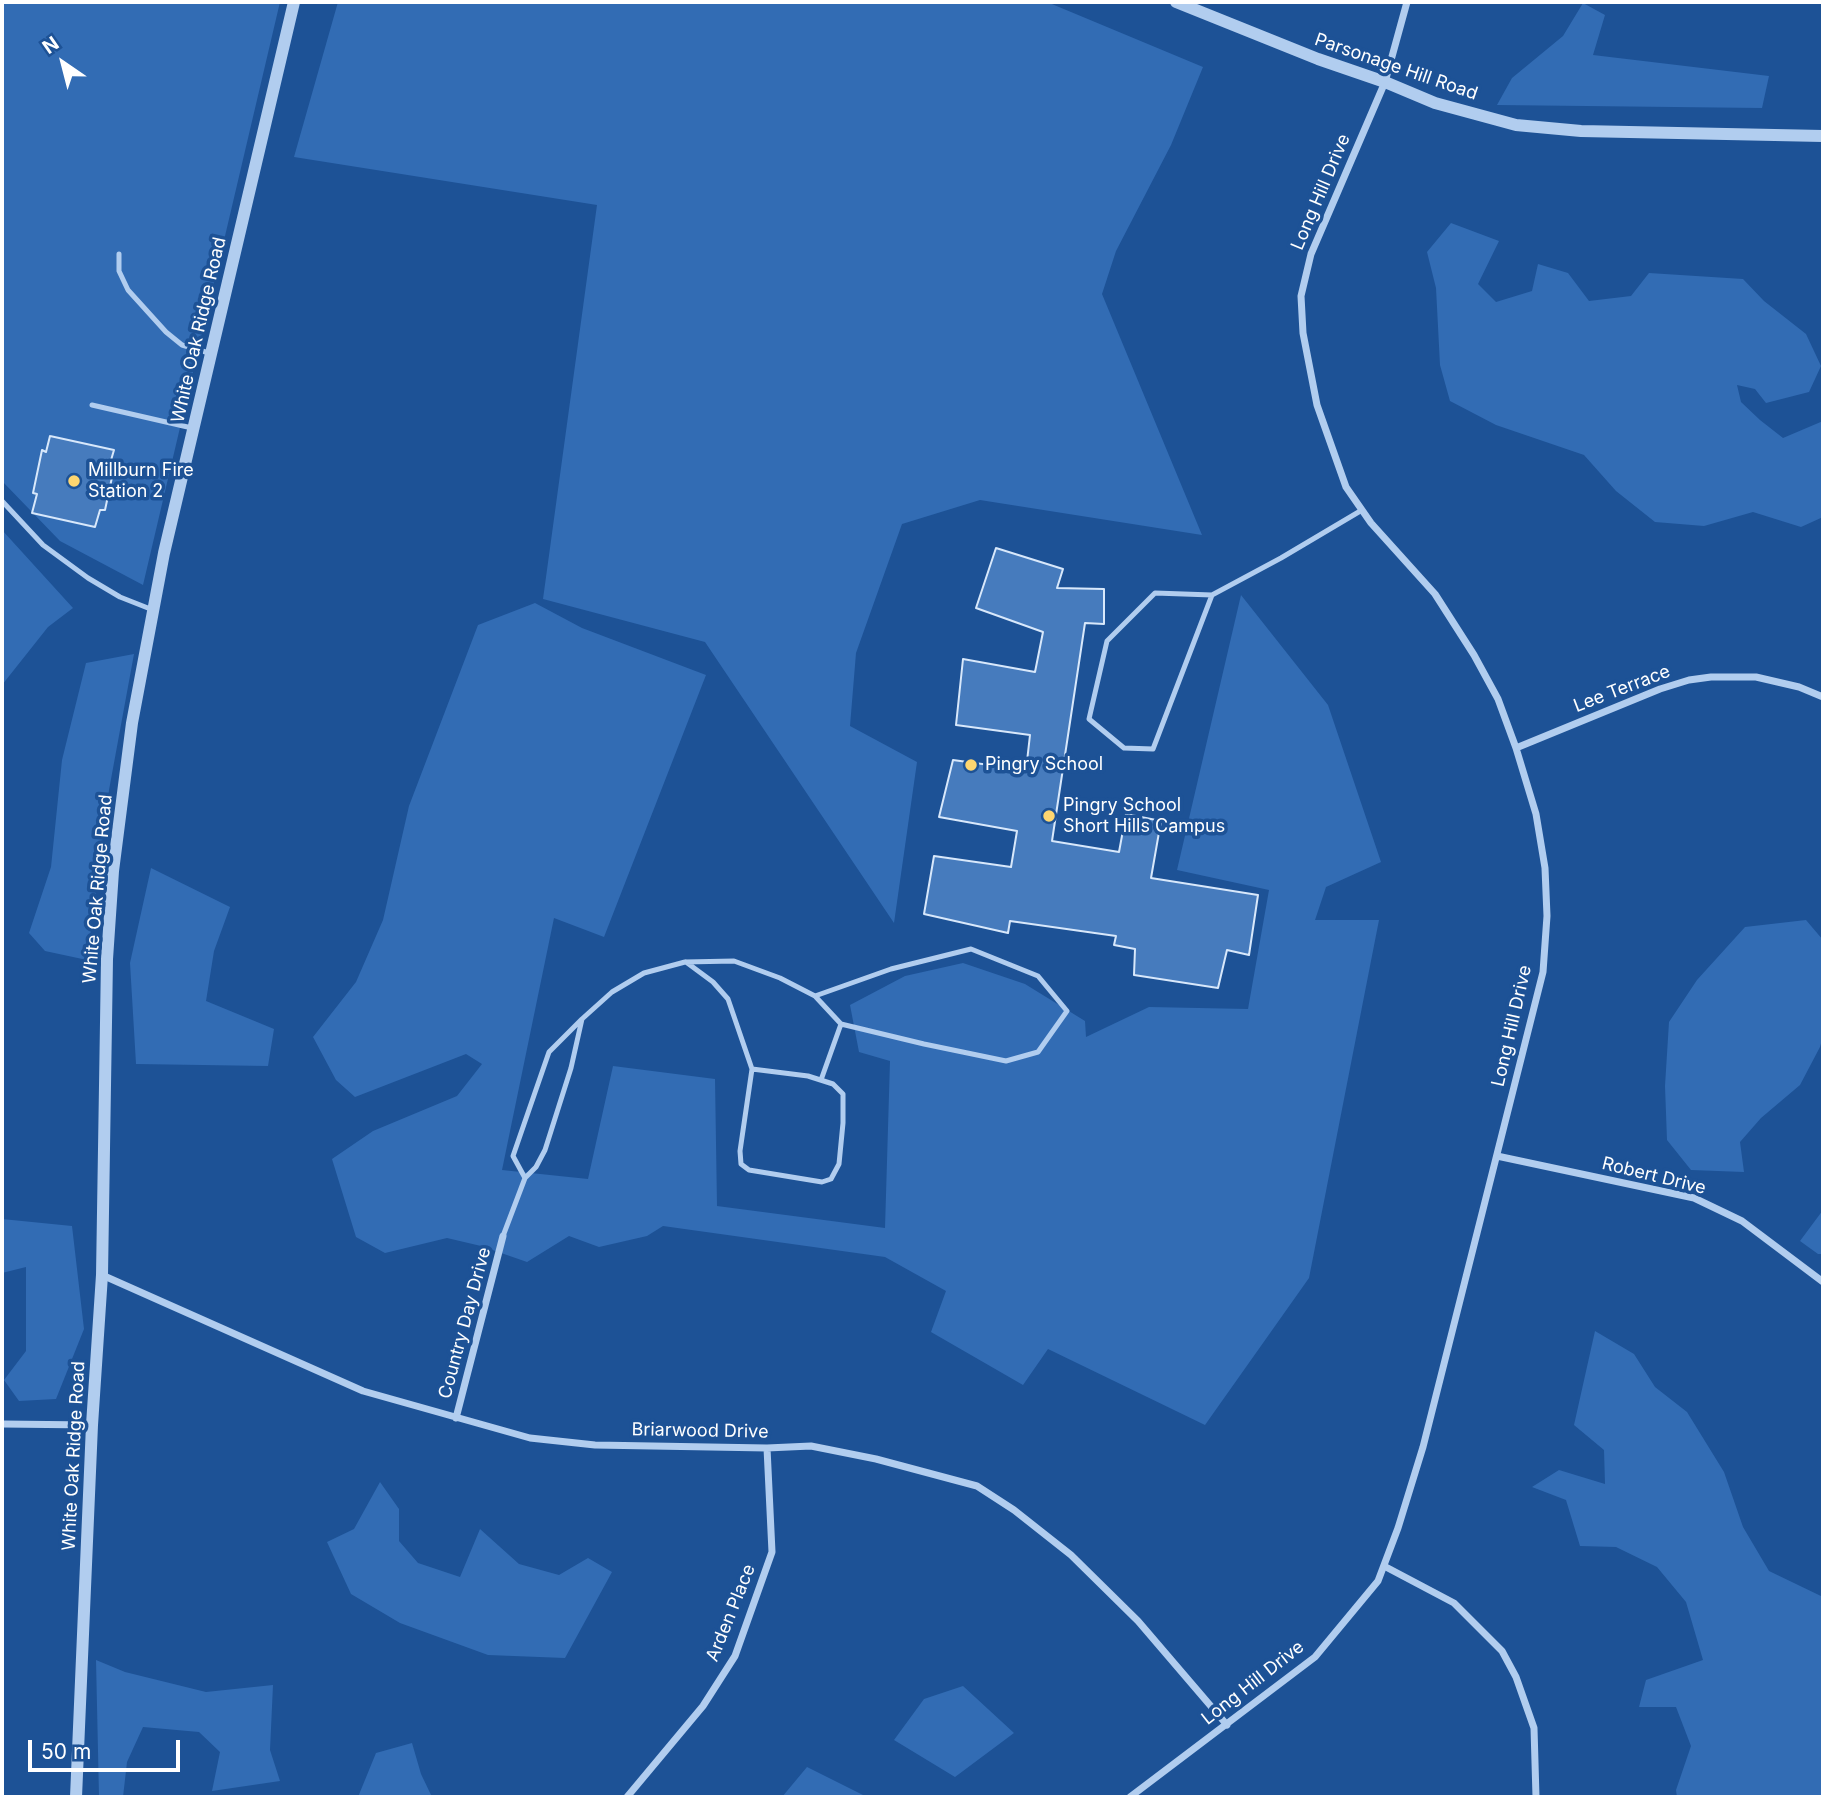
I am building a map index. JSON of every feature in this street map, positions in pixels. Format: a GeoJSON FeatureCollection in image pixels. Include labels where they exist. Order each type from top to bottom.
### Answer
{"type":"FeatureCollection","features":[{"type":"Feature","properties":{"kind":"street","name":"White Oak Ridge Road"},"geometry":{"type":"LineString","coordinates":[[76,1797],[92,1425],[102,1275],[107,958],[112,884],[132,723],[154,610],[294,2]]}},
{"type":"Feature","properties":{"kind":"street","name":"Parsonage Hill Road"},"geometry":{"type":"LineString","coordinates":[[1176,2],[1435,103],[1517,125],[1581,131],[1823,136]]}},
{"type":"Feature","properties":{"kind":"street","name":"Long Hill Drive"},"geometry":{"type":"LineString","coordinates":[[1130,1797],[1315,1657],[1378,1581],[1423,1447],[1543,972],[1545,868],[1536,814],[1498,699],[1435,594],[1362,510],[1346,487],[1317,405],[1303,333],[1301,296],[1311,254],[1385,82],[1408,2]]}},
{"type":"Feature","properties":{"kind":"street","name":"Lee Terrace"},"geometry":{"type":"LineString","coordinates":[[1516,748],[1660,689],[1689,680],[1756,677],[1789,684],[1823,697]]}},
{"type":"Feature","properties":{"kind":"street","name":"Robert Drive"},"geometry":{"type":"LineString","coordinates":[[1497,1156],[1694,1198],[1742,1221],[1823,1282]]}},
{"type":"Feature","properties":{"kind":"street","name":"Country Day Drive"},"geometry":{"type":"LineString","coordinates":[[456,1418],[503,1236]]}},
{"type":"Feature","properties":{"kind":"street","name":"Briarwood Drive"},"geometry":{"type":"LineString","coordinates":[[102,1275],[363,1391],[530,1438],[595,1445],[767,1448],[811,1446],[977,1486],[1014,1510],[1071,1555],[1138,1621],[1227,1724]]}},
{"type":"Feature","properties":{"kind":"street"},"geometry":{"type":"LineString","coordinates":[[2,1424],[92,1425]]}},
{"type":"Feature","properties":{"kind":"street","name":"Arden Place"},"geometry":{"type":"LineString","coordinates":[[626,1797],[703,1706],[735,1656],[772,1552],[767,1448]]}},
{"type":"Feature","properties":{"kind":"street"},"geometry":{"type":"LineString","coordinates":[[1384,1566],[1454,1603],[1502,1651],[1516,1676],[1534,1728],[1536,1797]]}},
{"type":"Feature","properties":{"kind":"lane"},"geometry":{"type":"LineString","coordinates":[[119,254],[119,271],[128,290],[166,332],[181,345],[211,354]]}},
{"type":"Feature","properties":{"kind":"lane"},"geometry":{"type":"LineString","coordinates":[[93,405],[194,428]]}},
{"type":"Feature","properties":{"kind":"lane"},"geometry":{"type":"LineString","coordinates":[[2,500],[43,545],[88,578],[120,597],[154,610]]}},
{"type":"Feature","properties":{"kind":"lane"},"geometry":{"type":"LineString","coordinates":[[1212,595],[1153,750],[1124,748],[1089,719],[1107,641],[1155,593],[1212,595],[1362,510]]}},
{"type":"Feature","properties":{"kind":"lane"},"geometry":{"type":"LineString","coordinates":[[525,1178],[513,1156],[548,1052],[612,992],[645,973],[685,962],[734,961],[780,978],[815,996],[841,1024],[1006,1060],[1038,1052],[1067,1011],[1038,976],[971,949],[891,969],[815,996]]}},
{"type":"Feature","properties":{"kind":"lane"},"geometry":{"type":"LineString","coordinates":[[685,962],[713,982],[728,999],[752,1069],[740,1151],[741,1164],[749,1170],[822,1182],[831,1179],[839,1164],[843,1094],[833,1084],[808,1076],[752,1069]]}},
{"type":"Feature","properties":{"kind":"lane"},"geometry":{"type":"LineString","coordinates":[[503,1236],[525,1178],[536,1167],[545,1150],[571,1068],[582,1019]]}},
{"type":"Feature","properties":{"kind":"lane"},"geometry":{"type":"LineString","coordinates":[[821,1080],[841,1024]]}},
{"type":"Feature","properties":{"kind":"shaded area"},"geometry":{"type":"Polygon","coordinates":[[[2,2],[280,2],[143,585],[60,541],[2,481],[2,2]]]}},
{"type":"Feature","properties":{"kind":"shaded area"},"geometry":{"type":"Polygon","coordinates":[[[338,2],[1047,2],[1203,67],[1171,145],[1116,251],[1102,294],[1202,535],[980,500],[902,524],[856,653],[850,726],[917,762],[894,923],[705,642],[543,599],[597,205],[294,157],[338,2]]]}},
{"type":"Feature","properties":{"kind":"shaded area"},"geometry":{"type":"Polygon","coordinates":[[[1583,3],[1605,15],[1593,55],[1769,76],[1762,108],[1497,105],[1512,78],[1563,36],[1583,3]]]}},
{"type":"Feature","properties":{"kind":"shaded area"},"geometry":{"type":"Polygon","coordinates":[[[1451,223],[1499,241],[1478,284],[1496,302],[1532,291],[1538,264],[1568,273],[1589,301],[1631,296],[1649,273],[1743,279],[1764,301],[1806,334],[1821,366],[1809,392],[1766,403],[1755,389],[1737,385],[1741,402],[1783,438],[1823,421],[1823,517],[1801,527],[1753,512],[1704,526],[1655,522],[1616,491],[1584,455],[1496,425],[1450,401],[1440,365],[1436,288],[1427,252],[1451,223]]]}},
{"type":"Feature","properties":{"kind":"shaded area"},"geometry":{"type":"Polygon","coordinates":[[[2,530],[73,608],[48,627],[2,685],[2,530]]]}},
{"type":"Feature","properties":{"kind":"shaded area"},"geometry":{"type":"Polygon","coordinates":[[[1241,595],[1328,705],[1381,862],[1326,887],[1315,920],[1379,920],[1309,1278],[1205,1425],[1048,1349],[1023,1385],[931,1332],[946,1291],[885,1257],[663,1226],[647,1236],[599,1247],[569,1236],[527,1262],[481,1246],[447,1238],[385,1253],[356,1237],[332,1159],[373,1131],[457,1096],[482,1064],[466,1054],[355,1097],[336,1080],[313,1037],[356,982],[383,920],[409,806],[478,625],[535,603],[582,628],[706,675],[604,937],[554,918],[502,1170],[588,1179],[613,1066],[715,1079],[717,1206],[885,1228],[890,1061],[859,1052],[850,1005],[905,976],[963,963],[1025,984],[1085,1021],[1086,1037],[1149,1007],[1248,1009],[1269,890],[1177,870],[1241,595]]]}},
{"type":"Feature","properties":{"kind":"shaded area"},"geometry":{"type":"Polygon","coordinates":[[[134,654],[109,790],[87,960],[45,951],[29,933],[51,867],[62,760],[86,663],[134,654]]]}},
{"type":"Feature","properties":{"kind":"shaded area"},"geometry":{"type":"Polygon","coordinates":[[[151,868],[230,907],[214,951],[206,1001],[274,1029],[268,1066],[136,1064],[130,963],[151,868]]]}},
{"type":"Feature","properties":{"kind":"shaded area"},"geometry":{"type":"Polygon","coordinates":[[[1806,920],[1823,940],[1823,1036],[1820,1047],[1800,1085],[1761,1118],[1740,1142],[1744,1172],[1691,1170],[1667,1140],[1665,1086],[1669,1022],[1697,980],[1745,927],[1806,920]]]}},
{"type":"Feature","properties":{"kind":"shaded area"},"geometry":{"type":"Polygon","coordinates":[[[1823,1210],[1823,1254],[1818,1254],[1800,1241],[1823,1210]]]}},
{"type":"Feature","properties":{"kind":"shaded area"},"geometry":{"type":"Polygon","coordinates":[[[2,1219],[72,1226],[84,1329],[56,1399],[19,1401],[4,1380],[26,1351],[26,1267],[2,1273],[2,1219]]]}},
{"type":"Feature","properties":{"kind":"shaded area"},"geometry":{"type":"Polygon","coordinates":[[[1595,1331],[1634,1354],[1655,1387],[1687,1412],[1724,1472],[1743,1527],[1769,1571],[1823,1597],[1823,1797],[1677,1797],[1676,1790],[1691,1746],[1676,1707],[1639,1707],[1646,1680],[1703,1660],[1686,1602],[1657,1567],[1616,1547],[1580,1546],[1566,1500],[1532,1487],[1559,1470],[1605,1484],[1604,1450],[1574,1425],[1595,1331]]]}},
{"type":"Feature","properties":{"kind":"shaded area"},"geometry":{"type":"Polygon","coordinates":[[[380,1482],[399,1509],[399,1541],[418,1563],[460,1577],[480,1529],[519,1564],[559,1575],[588,1558],[612,1572],[565,1658],[488,1655],[400,1623],[351,1594],[327,1542],[354,1529],[380,1482]]]}},
{"type":"Feature","properties":{"kind":"shaded area"},"geometry":{"type":"Polygon","coordinates":[[[96,1660],[125,1672],[206,1692],[273,1685],[270,1750],[280,1781],[212,1791],[220,1752],[199,1732],[143,1727],[127,1762],[123,1797],[99,1797],[96,1660]]]}},
{"type":"Feature","properties":{"kind":"shaded area"},"geometry":{"type":"Polygon","coordinates":[[[963,1686],[1014,1733],[955,1777],[894,1740],[924,1699],[963,1686]]]}},
{"type":"Feature","properties":{"kind":"shaded area"},"geometry":{"type":"Polygon","coordinates":[[[412,1743],[421,1774],[432,1797],[358,1797],[376,1753],[412,1743]]]}},
{"type":"Feature","properties":{"kind":"shaded area"},"geometry":{"type":"Polygon","coordinates":[[[807,1767],[867,1797],[782,1797],[807,1767]]]}},
{"type":"Feature","properties":{"kind":"building","name":"Millburn Fire Station 2"},"geometry":{"type":"Polygon","coordinates":[[[50,436],[114,450],[109,467],[114,468],[105,510],[100,510],[95,527],[32,513],[37,494],[33,493],[42,450],[46,452],[50,436]]]}},
{"type":"Feature","properties":{"kind":"building","name":"Pingry School"},"geometry":{"type":"Polygon","coordinates":[[[996,548],[1063,569],[1057,588],[1104,589],[1104,624],[1085,623],[1052,841],[1119,852],[1126,814],[1161,821],[1151,878],[1258,895],[1249,955],[1227,950],[1218,988],[1134,975],[1135,949],[1114,945],[1116,936],[1010,921],[1008,933],[924,914],[934,856],[1011,867],[1017,831],[939,817],[953,760],[1026,770],[1030,735],[956,725],[963,659],[1035,672],[1043,632],[976,608],[996,548]]]}},
{"type":"Feature","properties":{"kind":"place","name":"Millburn Fire Station 2"},"geometry":{"type":"Point","coordinates":[74,481]}},
{"type":"Feature","properties":{"kind":"place","name":"Pingry School"},"geometry":{"type":"Point","coordinates":[971,765]}},
{"type":"Feature","properties":{"kind":"place","name":"Pingry School Short Hills Campus"},"geometry":{"type":"Point","coordinates":[1049,816]}}]}
